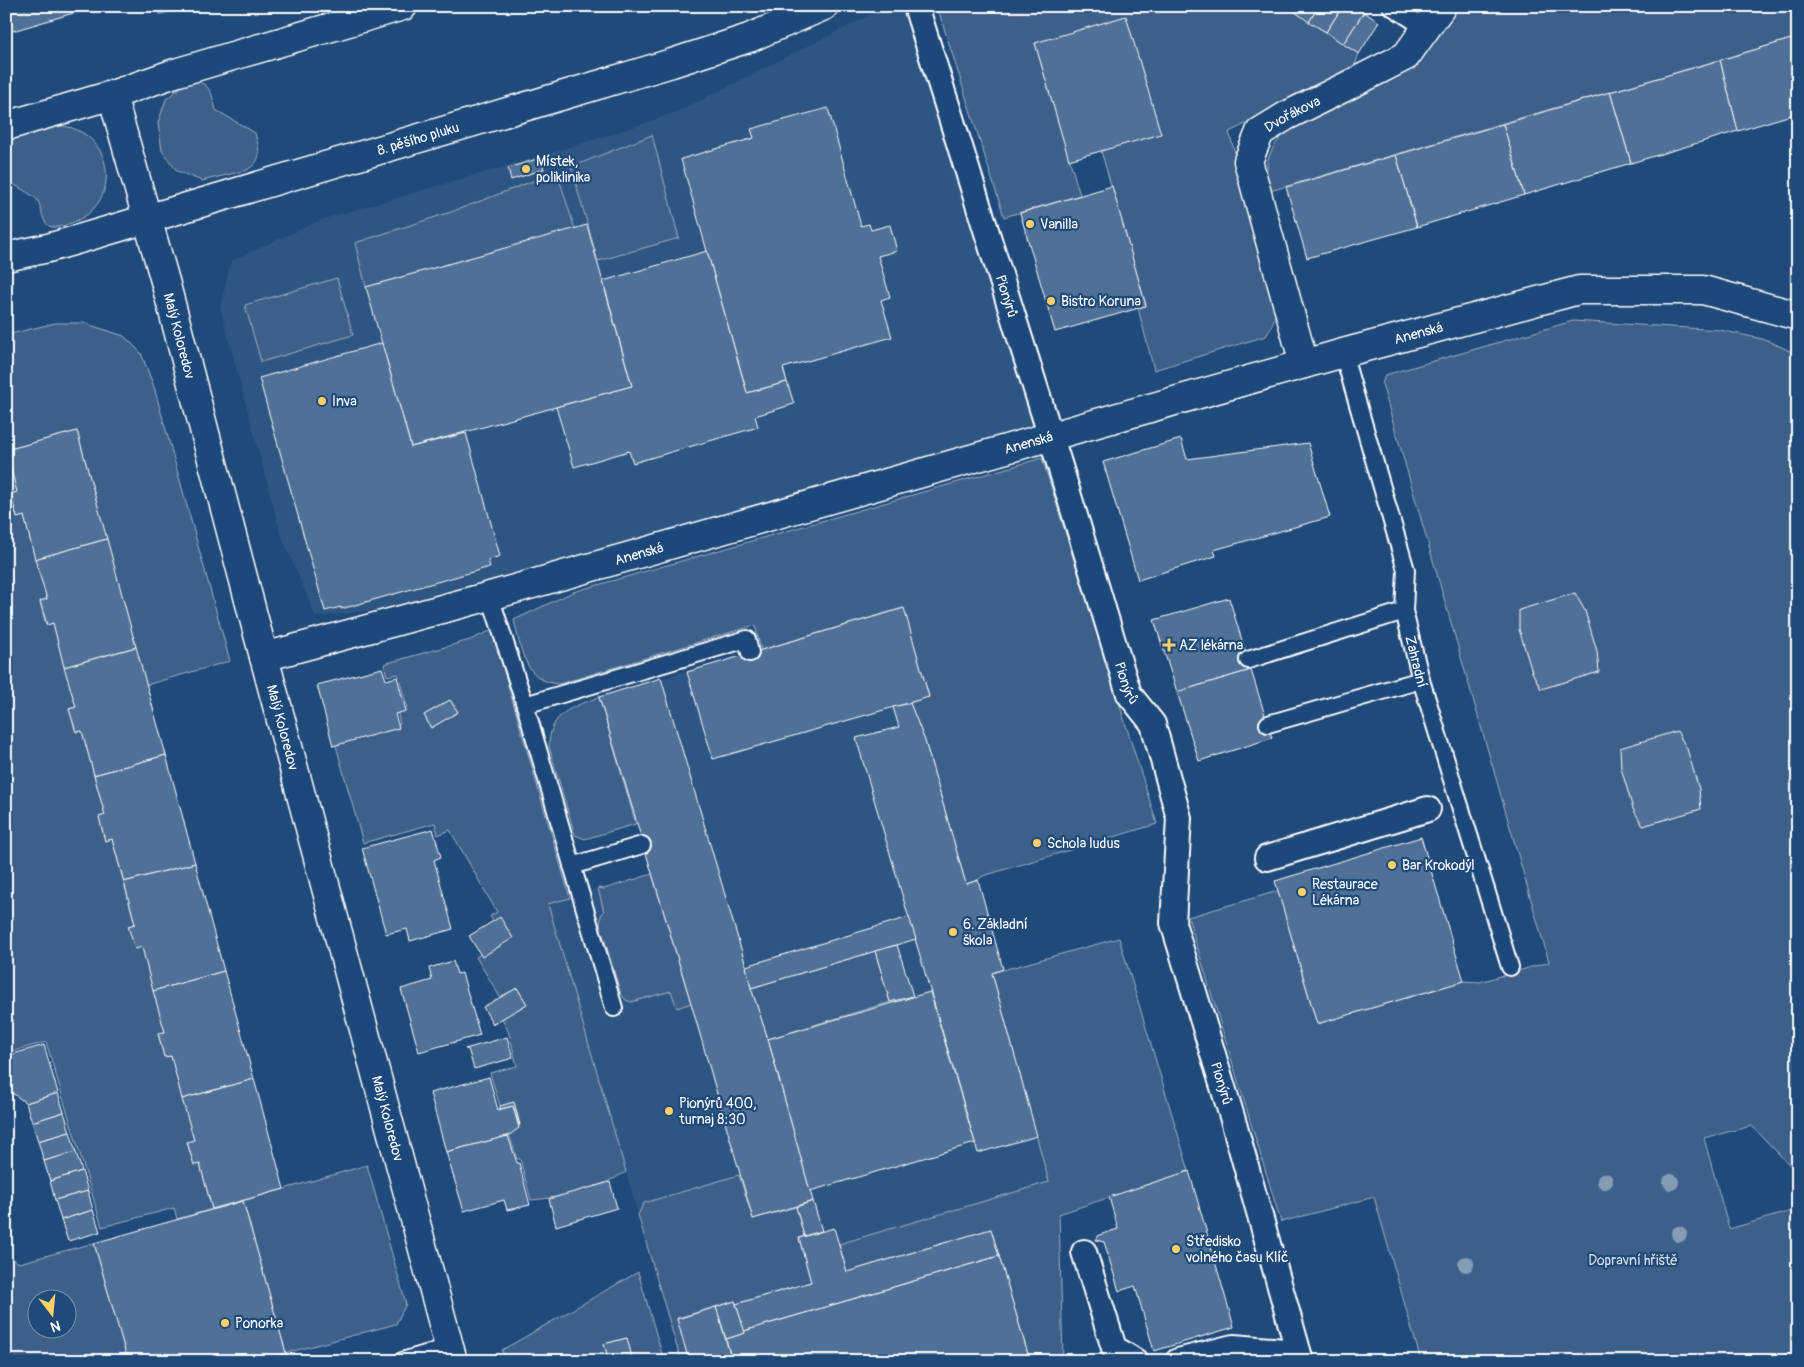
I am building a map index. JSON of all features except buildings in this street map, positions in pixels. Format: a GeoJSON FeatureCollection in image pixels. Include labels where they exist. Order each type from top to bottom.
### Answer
{"type":"FeatureCollection","features":[{"type":"Feature","properties":{"kind":"street"},"geometry":{"type":"LineString","coordinates":[[6,126],[112,95],[175,73],[403,6]]}},
{"type":"Feature","properties":{"kind":"street","name":"8. pěšího pluku"},"geometry":{"type":"LineString","coordinates":[[6,256],[48,248],[672,63],[749,38],[824,6]]}},
{"type":"Feature","properties":{"kind":"street","name":"Pionýrů"},"geometry":{"type":"LineString","coordinates":[[916,6],[1129,694],[1153,724],[1179,818],[1173,923],[1235,1129],[1300,1357]]}},
{"type":"Feature","properties":{"kind":"street","name":"Dvořákova"},"geometry":{"type":"LineString","coordinates":[[1304,364],[1248,161],[1260,132],[1286,116],[1406,56],[1442,6]]}},
{"type":"Feature","properties":{"kind":"street","name":"Malý Koloredov"},"geometry":{"type":"LineString","coordinates":[[112,95],[168,290],[264,657],[451,1354]]}},
{"type":"Feature","properties":{"kind":"street","name":"Anenská"},"geometry":{"type":"LineString","coordinates":[[264,657],[490,596],[1343,353],[1579,290],[1703,290],[1798,316]]}},
{"type":"Feature","properties":{"kind":"street"},"geometry":{"type":"LineString","coordinates":[[1267,858],[1428,809]]}},
{"type":"Feature","properties":{"kind":"street"},"geometry":{"type":"LineString","coordinates":[[1084,1252],[1114,1348],[1136,1361]]}},
{"type":"Feature","properties":{"kind":"street"},"geometry":{"type":"LineString","coordinates":[[1178,1361],[1233,1348],[1300,1357]]}},
{"type":"Feature","properties":{"kind":"lane"},"geometry":{"type":"LineString","coordinates":[[1391,6],[1427,29]]}},
{"type":"Feature","properties":{"kind":"lane","name":"Zahradní"},"geometry":{"type":"LineString","coordinates":[[1343,353],[1406,570],[1404,612],[1421,680],[1510,967]]}},
{"type":"Feature","properties":{"kind":"lane"},"geometry":{"type":"LineString","coordinates":[[490,596],[525,705],[614,1008]]}},
{"type":"Feature","properties":{"kind":"lane"},"geometry":{"type":"LineString","coordinates":[[1248,660],[1404,612]]}},
{"type":"Feature","properties":{"kind":"lane"},"geometry":{"type":"LineString","coordinates":[[525,705],[747,639],[750,653]]}},
{"type":"Feature","properties":{"kind":"lane"},"geometry":{"type":"LineString","coordinates":[[1268,724],[1421,680]]}},
{"type":"Feature","properties":{"kind":"lane"},"geometry":{"type":"LineString","coordinates":[[572,866],[642,845]]}},
{"type":"Feature","properties":{"kind":"lane"},"geometry":{"type":"LineString","coordinates":[[402,1361],[451,1354]]}},
{"type":"Feature","properties":{"kind":"shaded area"},"geometry":{"type":"Polygon","coordinates":[[[888,6],[916,6],[1051,437],[490,596],[316,617],[281,535],[220,307],[231,261],[323,219],[551,153],[649,122],[685,108],[888,6]]]}},
{"type":"Feature","properties":{"kind":"shaded area"},"geometry":{"type":"Polygon","coordinates":[[[904,608],[929,697],[911,703],[925,741],[966,884],[978,880],[1003,969],[992,973],[1059,1214],[1063,1361],[681,1361],[548,904],[598,888],[604,889],[652,874],[599,697],[904,608]]]}},
{"type":"Feature","properties":{"kind":"green space"},"geometry":{"type":"Polygon","coordinates":[[[937,6],[1286,6],[1359,54],[1352,73],[1229,132],[1276,295],[1274,317],[1266,336],[1154,370],[1138,308],[1146,305],[1101,151],[1035,43],[1080,195],[1004,217],[937,6]]]}},
{"type":"Feature","properties":{"kind":"green space"},"geometry":{"type":"Polygon","coordinates":[[[1456,6],[1798,6],[1798,37],[1270,191],[1267,161],[1274,146],[1289,128],[1400,74],[1424,55],[1456,6]]]}},
{"type":"Feature","properties":{"kind":"green space"},"geometry":{"type":"Polygon","coordinates":[[[196,81],[208,88],[216,110],[255,133],[259,154],[256,162],[247,170],[202,181],[177,171],[162,151],[158,123],[166,99],[185,84],[196,81]]]}},
{"type":"Feature","properties":{"kind":"green space"},"geometry":{"type":"Polygon","coordinates":[[[53,126],[69,127],[85,134],[97,146],[104,159],[106,174],[104,189],[98,203],[87,215],[71,223],[52,227],[46,223],[38,201],[6,180],[6,138],[53,126]]]}},
{"type":"Feature","properties":{"kind":"green space"},"geometry":{"type":"Polygon","coordinates":[[[652,135],[679,238],[598,261],[571,167],[652,135]]]}},
{"type":"Feature","properties":{"kind":"green space"},"geometry":{"type":"Polygon","coordinates":[[[557,172],[575,229],[366,287],[355,243],[454,211],[557,172]]]}},
{"type":"Feature","properties":{"kind":"green space"},"geometry":{"type":"Polygon","coordinates":[[[337,278],[353,335],[261,362],[245,305],[337,278]]]}},
{"type":"Feature","properties":{"kind":"green space","name":"Dopravní hřiště"},"geometry":{"type":"Polygon","coordinates":[[[1573,321],[1720,330],[1767,340],[1798,355],[1798,1174],[1752,1126],[1704,1138],[1729,1229],[1798,1209],[1798,1361],[1421,1361],[1374,1197],[1281,1222],[1188,917],[1278,891],[1317,1024],[1464,981],[1480,982],[1549,962],[1382,384],[1385,375],[1573,321]]]}},
{"type":"Feature","properties":{"kind":"green space"},"geometry":{"type":"Polygon","coordinates":[[[55,323],[84,323],[124,336],[141,353],[154,387],[230,661],[146,685],[77,431],[6,450],[6,335],[55,323]]]}},
{"type":"Feature","properties":{"kind":"green space"},"geometry":{"type":"Polygon","coordinates":[[[6,452],[17,492],[11,494],[17,517],[24,516],[47,599],[40,602],[46,625],[53,623],[76,707],[69,709],[76,732],[82,731],[105,815],[99,817],[105,841],[112,839],[135,924],[129,926],[135,948],[142,947],[165,1032],[158,1034],[164,1057],[171,1056],[194,1140],[187,1142],[194,1164],[200,1164],[212,1209],[177,1219],[174,1208],[102,1227],[46,1042],[6,1053],[6,452]]]}},
{"type":"Feature","properties":{"kind":"green space"},"geometry":{"type":"Polygon","coordinates":[[[1042,458],[1157,824],[983,876],[966,884],[925,741],[910,703],[929,696],[903,608],[761,650],[755,625],[559,684],[547,682],[538,677],[531,670],[522,652],[514,620],[573,592],[1042,458]]]}},
{"type":"Feature","properties":{"kind":"green space"},"geometry":{"type":"Polygon","coordinates":[[[492,630],[570,898],[548,904],[626,1172],[593,1187],[543,1199],[531,1200],[520,1159],[517,1159],[508,1131],[520,1125],[514,1103],[500,1106],[490,1073],[517,1066],[509,1033],[502,1018],[527,1004],[517,988],[500,997],[476,957],[504,940],[490,916],[497,912],[450,830],[438,835],[435,823],[363,843],[335,742],[400,724],[397,710],[407,707],[398,674],[387,676],[384,664],[470,640],[492,630]],[[450,700],[424,715],[431,728],[458,712],[450,700]]]}},
{"type":"Feature","properties":{"kind":"green space"},"geometry":{"type":"Polygon","coordinates":[[[599,697],[636,824],[585,839],[575,835],[549,747],[550,736],[553,726],[564,713],[571,708],[599,697]]]}},
{"type":"Feature","properties":{"kind":"green space"},"geometry":{"type":"Polygon","coordinates":[[[652,874],[691,1003],[677,1008],[671,991],[631,1002],[626,1000],[621,994],[600,925],[601,915],[604,912],[598,888],[604,889],[652,874]]]}},
{"type":"Feature","properties":{"kind":"green space"},"geometry":{"type":"Polygon","coordinates":[[[1119,938],[1189,1171],[1059,1214],[1063,1361],[1030,1361],[991,1229],[847,1272],[839,1244],[1049,1182],[992,973],[1119,938]]]}},
{"type":"Feature","properties":{"kind":"green space"},"geometry":{"type":"Polygon","coordinates":[[[875,951],[890,1002],[768,1039],[751,988],[875,951]]]}},
{"type":"Feature","properties":{"kind":"green space"},"geometry":{"type":"Polygon","coordinates":[[[367,1165],[406,1304],[396,1324],[286,1353],[243,1201],[367,1165]]]}},
{"type":"Feature","properties":{"kind":"green space"},"geometry":{"type":"Polygon","coordinates":[[[739,1175],[753,1219],[796,1207],[804,1236],[799,1238],[811,1282],[736,1304],[735,1301],[677,1318],[689,1361],[681,1361],[638,1215],[644,1203],[739,1175]]]}},
{"type":"Feature","properties":{"kind":"green space"},"geometry":{"type":"Polygon","coordinates":[[[94,1243],[128,1361],[6,1361],[6,1255],[19,1263],[94,1243]]]}},
{"type":"Feature","properties":{"kind":"green space"},"geometry":{"type":"Polygon","coordinates":[[[638,1272],[664,1361],[633,1361],[626,1338],[604,1344],[609,1361],[505,1361],[502,1350],[638,1272]]]}},
{"type":"Feature","properties":{"kind":"place","name":"Místek, poliklinika"},"geometry":{"type":"Point","coordinates":[526,169]}},
{"type":"Feature","properties":{"kind":"place","name":"Vanilla"},"geometry":{"type":"Point","coordinates":[1030,224]}},
{"type":"Feature","properties":{"kind":"place","name":"Bistro Koruna"},"geometry":{"type":"Point","coordinates":[1051,301]}},
{"type":"Feature","properties":{"kind":"place","name":"Inva"},"geometry":{"type":"Point","coordinates":[322,401]}},
{"type":"Feature","properties":{"kind":"place","name":"AZ lékárna"},"geometry":{"type":"Point","coordinates":[1169,645]}},
{"type":"Feature","properties":{"kind":"place","name":"Schola ludus"},"geometry":{"type":"Point","coordinates":[1037,843]}},
{"type":"Feature","properties":{"kind":"place","name":"Bar Krokodýl"},"geometry":{"type":"Point","coordinates":[1392,865]}},
{"type":"Feature","properties":{"kind":"place","name":"Restaurace Lékárna"},"geometry":{"type":"Point","coordinates":[1302,892]}},
{"type":"Feature","properties":{"kind":"place","name":"6. Základní škola"},"geometry":{"type":"Point","coordinates":[953,932]}},
{"type":"Feature","properties":{"kind":"place","name":"Pionýrů 400, turnaj 8:30"},"geometry":{"type":"Point","coordinates":[669,1111]}},
{"type":"Feature","properties":{"kind":"place","name":"Středisko volného času Klíč"},"geometry":{"type":"Point","coordinates":[1176,1249]}},
{"type":"Feature","properties":{"kind":"place","name":"Ponorka"},"geometry":{"type":"Point","coordinates":[225,1323]}}]}
